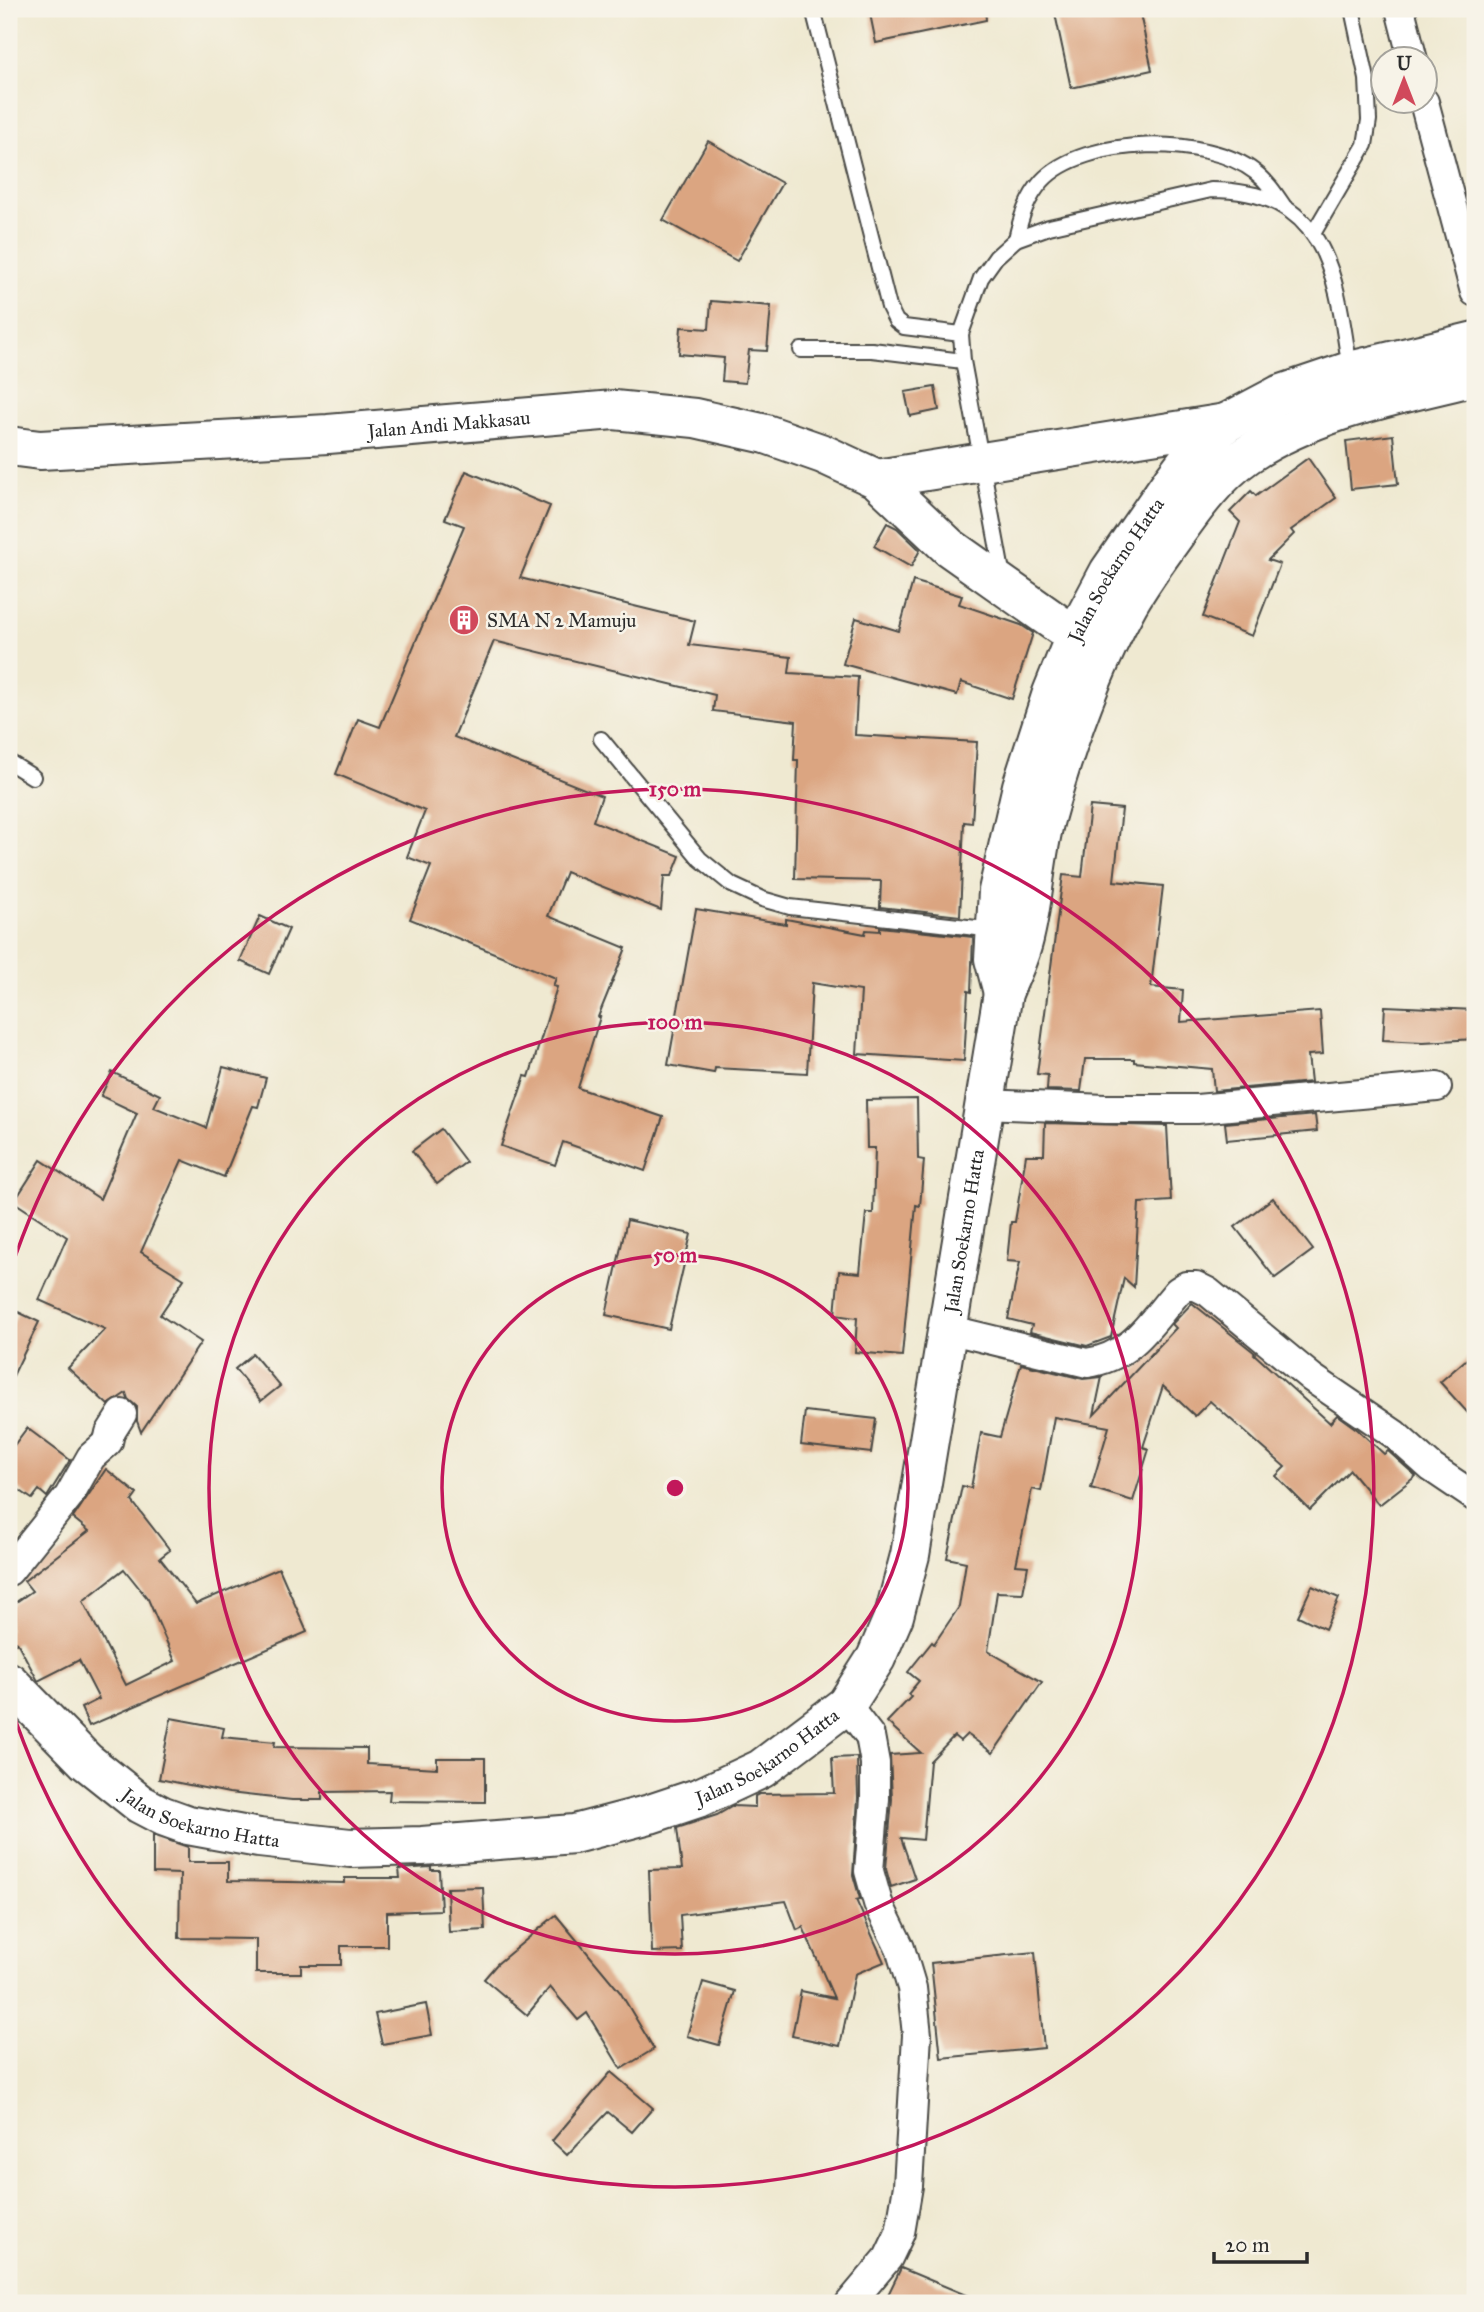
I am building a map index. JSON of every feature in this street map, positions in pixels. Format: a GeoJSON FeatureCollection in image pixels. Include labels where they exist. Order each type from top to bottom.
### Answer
{"type":"FeatureCollection","features":[{"type":"Feature","properties":{"kind":"street"},"geometry":{"type":"LineString","coordinates":[[1399,9],[1409,46]]}},
{"type":"Feature","properties":{"kind":"street"},"geometry":{"type":"LineString","coordinates":[[1428,116],[1475,292]]}},
{"type":"Feature","properties":{"kind":"street","name":"Jalan Soekarno Hatta"},"geometry":{"type":"LineString","coordinates":[[1087,649],[1109,572],[1194,452],[1226,423],[1279,396],[1350,371],[1475,341]]}},
{"type":"Feature","properties":{"kind":"street","name":"Jalan Soekarno Hatta"},"geometry":{"type":"LineString","coordinates":[[9,1682],[86,1761],[140,1804],[163,1816],[188,1825],[259,1838],[350,1848],[422,1846],[575,1834],[650,1814],[701,1797],[761,1769],[846,1705],[876,1658],[894,1616],[910,1556],[1003,993],[994,959],[1010,932],[998,891],[1022,786],[1052,693],[1087,649],[1127,606],[1160,556],[1220,478],[1246,456],[1280,436],[1337,412],[1475,376]]}},
{"type":"Feature","properties":{"kind":"street","name":"Jalan Andi Makkasau"},"geometry":{"type":"LineString","coordinates":[[9,446],[40,450],[328,434],[614,410],[695,418],[766,434],[823,454],[877,480],[949,547],[1087,649]]}},
{"type":"Feature","properties":{"kind":"street"},"geometry":{"type":"LineString","coordinates":[[877,480],[1226,423]]}},
{"type":"Feature","properties":{"kind":"street"},"geometry":{"type":"LineString","coordinates":[[984,1104],[1106,1109],[1197,1109],[1437,1087]]}},
{"type":"Feature","properties":{"kind":"street"},"geometry":{"type":"LineString","coordinates":[[947,1329],[1087,1363],[1102,1361],[1119,1354],[1135,1341],[1178,1291],[1186,1286],[1196,1286],[1312,1378],[1394,1434],[1432,1468],[1475,1497]]}},
{"type":"Feature","properties":{"kind":"street"},"geometry":{"type":"LineString","coordinates":[[9,1571],[69,1496],[86,1466],[108,1442],[121,1414]]}},
{"type":"Feature","properties":{"kind":"street"},"geometry":{"type":"LineString","coordinates":[[846,1705],[870,1736],[875,1763],[875,1799],[869,1871],[878,1903],[900,1948],[912,1988],[916,2035],[908,2186],[900,2233],[888,2258],[850,2303]]}},
{"type":"Feature","properties":{"kind":"lane"},"geometry":{"type":"LineString","coordinates":[[813,9],[888,307],[896,321],[904,327],[961,334]]}},
{"type":"Feature","properties":{"kind":"lane"},"geometry":{"type":"LineString","coordinates":[[1314,232],[1365,145],[1369,120],[1367,79],[1352,9]]}},
{"type":"Feature","properties":{"kind":"lane"},"geometry":{"type":"LineString","coordinates":[[1016,239],[1022,215],[1044,179],[1074,160],[1138,146],[1182,145],[1235,160],[1254,171],[1270,186],[1283,206]]}},
{"type":"Feature","properties":{"kind":"lane"},"geometry":{"type":"LineString","coordinates":[[1005,586],[963,361],[961,334],[981,278],[996,257],[1016,239],[1049,227],[1211,190],[1235,190],[1262,195],[1283,206],[1314,232],[1326,254],[1343,326],[1350,371]]}},
{"type":"Feature","properties":{"kind":"lane"},"geometry":{"type":"LineString","coordinates":[[802,350],[872,350],[963,361]]}},
{"type":"Feature","properties":{"kind":"lane"},"geometry":{"type":"LineString","coordinates":[[601,739],[700,859],[732,885],[762,899],[790,907],[1010,932]]}},
{"type":"Feature","properties":{"kind":"lane"},"geometry":{"type":"LineString","coordinates":[[9,762],[33,777]]}},
{"type":"Feature","properties":{"kind":"building"},"geometry":{"type":"Polygon","coordinates":[[[869,9],[985,9],[986,20],[876,43],[869,9]]]}},
{"type":"Feature","properties":{"kind":"building"},"geometry":{"type":"Polygon","coordinates":[[[1054,9],[1139,9],[1152,70],[1071,88],[1054,9]]]}},
{"type":"Feature","properties":{"kind":"building"},"geometry":{"type":"Polygon","coordinates":[[[708,141],[782,183],[737,261],[663,220],[708,141]]]}},
{"type":"Feature","properties":{"kind":"building"},"geometry":{"type":"Polygon","coordinates":[[[711,301],[771,306],[767,351],[749,350],[745,383],[722,381],[724,358],[679,354],[681,327],[709,329],[711,301]]]}},
{"type":"Feature","properties":{"kind":"building"},"geometry":{"type":"Polygon","coordinates":[[[935,387],[939,410],[910,416],[905,392],[935,387]]]}},
{"type":"Feature","properties":{"kind":"building"},"geometry":{"type":"Polygon","coordinates":[[[1393,435],[1398,484],[1351,489],[1346,441],[1393,435]]]}},
{"type":"Feature","properties":{"kind":"building"},"geometry":{"type":"Polygon","coordinates":[[[1308,458],[1336,498],[1291,530],[1294,534],[1268,560],[1280,564],[1252,636],[1203,617],[1240,522],[1230,512],[1251,491],[1256,496],[1308,458]]]}},
{"type":"Feature","properties":{"kind":"building"},"geometry":{"type":"Polygon","coordinates":[[[466,471],[550,506],[520,578],[695,621],[689,645],[791,657],[789,673],[858,677],[855,735],[977,742],[972,823],[964,822],[960,916],[880,907],[881,881],[795,879],[798,760],[794,760],[796,721],[713,711],[715,695],[494,641],[454,737],[602,796],[593,821],[680,856],[672,876],[664,876],[661,910],[566,872],[548,916],[626,948],[598,1017],[578,1088],[663,1117],[645,1171],[563,1142],[555,1165],[501,1146],[525,1076],[529,1077],[557,987],[553,986],[556,978],[410,919],[431,866],[407,857],[425,811],[336,774],[358,719],[380,727],[464,526],[445,519],[466,471]]]}},
{"type":"Feature","properties":{"kind":"building"},"geometry":{"type":"Polygon","coordinates":[[[887,523],[897,528],[920,550],[911,567],[874,546],[887,523]]]}},
{"type":"Feature","properties":{"kind":"building"},"geometry":{"type":"Polygon","coordinates":[[[913,581],[962,596],[959,604],[1021,625],[1033,633],[1012,699],[961,682],[957,695],[843,664],[856,618],[899,631],[913,581]]]}},
{"type":"Feature","properties":{"kind":"building"},"geometry":{"type":"Polygon","coordinates":[[[1090,806],[1122,809],[1114,881],[1163,886],[1151,987],[1183,990],[1181,1022],[1320,1011],[1323,1054],[1308,1055],[1311,1082],[1214,1091],[1212,1069],[1134,1062],[1134,1059],[1085,1059],[1081,1091],[1047,1090],[1048,1075],[1037,1074],[1063,875],[1082,877],[1090,806]]]}},
{"type":"Feature","properties":{"kind":"building"},"geometry":{"type":"Polygon","coordinates":[[[696,909],[786,924],[786,919],[865,934],[866,930],[880,931],[880,927],[973,937],[964,1061],[857,1054],[861,991],[812,983],[807,1073],[715,1068],[714,1073],[668,1065],[696,909]]]}},
{"type":"Feature","properties":{"kind":"building"},"geometry":{"type":"Polygon","coordinates":[[[260,916],[289,929],[269,974],[240,961],[260,916]]]}},
{"type":"Feature","properties":{"kind":"building"},"geometry":{"type":"Polygon","coordinates":[[[1385,1006],[1475,1010],[1475,1039],[1423,1042],[1383,1040],[1385,1006]]]}},
{"type":"Feature","properties":{"kind":"building"},"geometry":{"type":"Polygon","coordinates":[[[223,1067],[266,1078],[258,1107],[253,1106],[224,1177],[182,1160],[141,1252],[184,1279],[160,1315],[201,1342],[141,1432],[137,1421],[137,1407],[128,1399],[126,1393],[108,1405],[68,1368],[105,1329],[39,1300],[67,1237],[14,1202],[41,1160],[100,1199],[137,1113],[101,1096],[112,1072],[160,1095],[154,1107],[206,1128],[223,1067]]]}},
{"type":"Feature","properties":{"kind":"building"},"geometry":{"type":"Polygon","coordinates":[[[917,1099],[918,1159],[924,1160],[920,1206],[916,1205],[902,1356],[855,1352],[857,1318],[835,1315],[839,1271],[860,1273],[866,1213],[873,1213],[875,1148],[867,1148],[866,1100],[917,1099]]]}},
{"type":"Feature","properties":{"kind":"building"},"geometry":{"type":"Polygon","coordinates":[[[1315,1115],[1317,1131],[1227,1140],[1225,1123],[1315,1115]]]}},
{"type":"Feature","properties":{"kind":"building"},"geometry":{"type":"Polygon","coordinates":[[[1045,1123],[1167,1126],[1171,1201],[1139,1203],[1134,1287],[1124,1278],[1111,1337],[1087,1346],[1030,1332],[1032,1325],[1008,1319],[1020,1262],[1007,1261],[1011,1222],[1015,1222],[1026,1155],[1044,1155],[1045,1123]]]}},
{"type":"Feature","properties":{"kind":"building"},"geometry":{"type":"Polygon","coordinates":[[[441,1129],[466,1162],[437,1184],[412,1151],[441,1129]]]}},
{"type":"Feature","properties":{"kind":"building"},"geometry":{"type":"Polygon","coordinates":[[[1273,1198],[1313,1250],[1275,1278],[1235,1227],[1273,1198]]]}},
{"type":"Feature","properties":{"kind":"building"},"geometry":{"type":"Polygon","coordinates":[[[627,1220],[691,1234],[669,1329],[606,1315],[627,1220]]]}},
{"type":"Feature","properties":{"kind":"building"},"geometry":{"type":"Polygon","coordinates":[[[1192,1303],[1255,1353],[1330,1423],[1337,1415],[1384,1454],[1388,1451],[1416,1476],[1379,1505],[1350,1470],[1310,1510],[1276,1476],[1285,1467],[1210,1401],[1195,1416],[1163,1386],[1143,1447],[1149,1449],[1133,1501],[1091,1488],[1109,1427],[1054,1417],[1041,1491],[1032,1489],[1016,1565],[1028,1566],[1023,1593],[997,1592],[988,1651],[1042,1682],[993,1753],[967,1734],[960,1741],[954,1736],[930,1761],[923,1840],[901,1838],[915,1879],[891,1887],[886,1869],[892,1799],[890,1755],[921,1753],[887,1722],[911,1697],[908,1694],[919,1681],[908,1672],[932,1642],[934,1644],[959,1607],[966,1562],[947,1558],[962,1486],[971,1488],[981,1433],[1000,1437],[1021,1364],[1083,1379],[1102,1377],[1094,1415],[1176,1328],[1172,1324],[1192,1303]]]}},
{"type":"Feature","properties":{"kind":"building"},"geometry":{"type":"Polygon","coordinates":[[[18,1312],[39,1322],[9,1384],[9,1331],[18,1312]]]}},
{"type":"Feature","properties":{"kind":"building"},"geometry":{"type":"Polygon","coordinates":[[[1475,1352],[1475,1421],[1440,1382],[1475,1352]]]}},
{"type":"Feature","properties":{"kind":"building"},"geometry":{"type":"Polygon","coordinates":[[[253,1354],[280,1386],[261,1401],[235,1369],[253,1354]]]}},
{"type":"Feature","properties":{"kind":"building"},"geometry":{"type":"Polygon","coordinates":[[[805,1411],[876,1419],[871,1453],[801,1445],[805,1411]]]}},
{"type":"Feature","properties":{"kind":"building"},"geometry":{"type":"Polygon","coordinates":[[[27,1428],[70,1460],[47,1497],[39,1490],[32,1499],[9,1483],[9,1452],[27,1428]]]}},
{"type":"Feature","properties":{"kind":"building"},"geometry":{"type":"Polygon","coordinates":[[[106,1469],[137,1494],[132,1501],[170,1550],[160,1558],[196,1604],[279,1568],[307,1632],[89,1726],[81,1708],[99,1699],[79,1660],[38,1681],[17,1642],[9,1648],[9,1607],[32,1591],[24,1581],[89,1531],[73,1518],[106,1469]],[[124,1569],[83,1601],[126,1685],[175,1661],[148,1599],[124,1569]]]}},
{"type":"Feature","properties":{"kind":"building"},"geometry":{"type":"Polygon","coordinates":[[[1312,1586],[1339,1598],[1325,1629],[1298,1616],[1312,1586]]]}},
{"type":"Feature","properties":{"kind":"building"},"geometry":{"type":"Polygon","coordinates":[[[171,1718],[224,1728],[222,1737],[275,1742],[274,1747],[367,1748],[367,1764],[437,1768],[437,1758],[485,1758],[485,1802],[389,1801],[390,1791],[322,1792],[322,1800],[292,1800],[229,1793],[159,1779],[171,1718]]]}},
{"type":"Feature","properties":{"kind":"building"},"geometry":{"type":"Polygon","coordinates":[[[857,1757],[858,1798],[853,1875],[860,1899],[856,1900],[884,1962],[855,1974],[840,2046],[792,2036],[801,1991],[834,1998],[803,1927],[797,1930],[786,1901],[680,1915],[682,1951],[652,1952],[649,1870],[682,1869],[677,1828],[717,1815],[733,1806],[755,1807],[755,1796],[759,1794],[834,1793],[832,1758],[857,1757]]]}},
{"type":"Feature","properties":{"kind":"building"},"geometry":{"type":"Polygon","coordinates":[[[153,1835],[188,1847],[188,1862],[228,1862],[228,1881],[345,1883],[345,1878],[400,1878],[399,1869],[431,1867],[431,1870],[439,1870],[441,1910],[387,1912],[387,1946],[341,1946],[341,1965],[301,1965],[301,1973],[256,1973],[256,1939],[179,1938],[180,1874],[153,1873],[153,1835]]]}},
{"type":"Feature","properties":{"kind":"building"},"geometry":{"type":"Polygon","coordinates":[[[483,1887],[485,1930],[449,1932],[447,1888],[483,1887]]]}},
{"type":"Feature","properties":{"kind":"building"},"geometry":{"type":"Polygon","coordinates":[[[556,1915],[620,1992],[654,2049],[621,2069],[587,2013],[578,2020],[550,1987],[527,2015],[484,1979],[497,1964],[556,1915]]]}},
{"type":"Feature","properties":{"kind":"building"},"geometry":{"type":"Polygon","coordinates":[[[1035,1952],[1044,2048],[941,2058],[931,1963],[1035,1952]]]}},
{"type":"Feature","properties":{"kind":"building"},"geometry":{"type":"Polygon","coordinates":[[[703,1982],[735,1991],[719,2045],[687,2036],[703,1982]]]}},
{"type":"Feature","properties":{"kind":"building"},"geometry":{"type":"Polygon","coordinates":[[[426,2004],[432,2035],[382,2044],[375,2014],[426,2004]]]}},
{"type":"Feature","properties":{"kind":"building"},"geometry":{"type":"Polygon","coordinates":[[[611,2072],[653,2108],[632,2132],[608,2112],[567,2155],[552,2141],[611,2072]]]}},
{"type":"Feature","properties":{"kind":"building"},"geometry":{"type":"Polygon","coordinates":[[[901,2268],[985,2303],[884,2303],[901,2268]]]}},
{"type":"Feature","properties":{"kind":"place","name":"SMA N 2 Mamuju"},"geometry":{"type":"Point","coordinates":[464,620]}}]}
